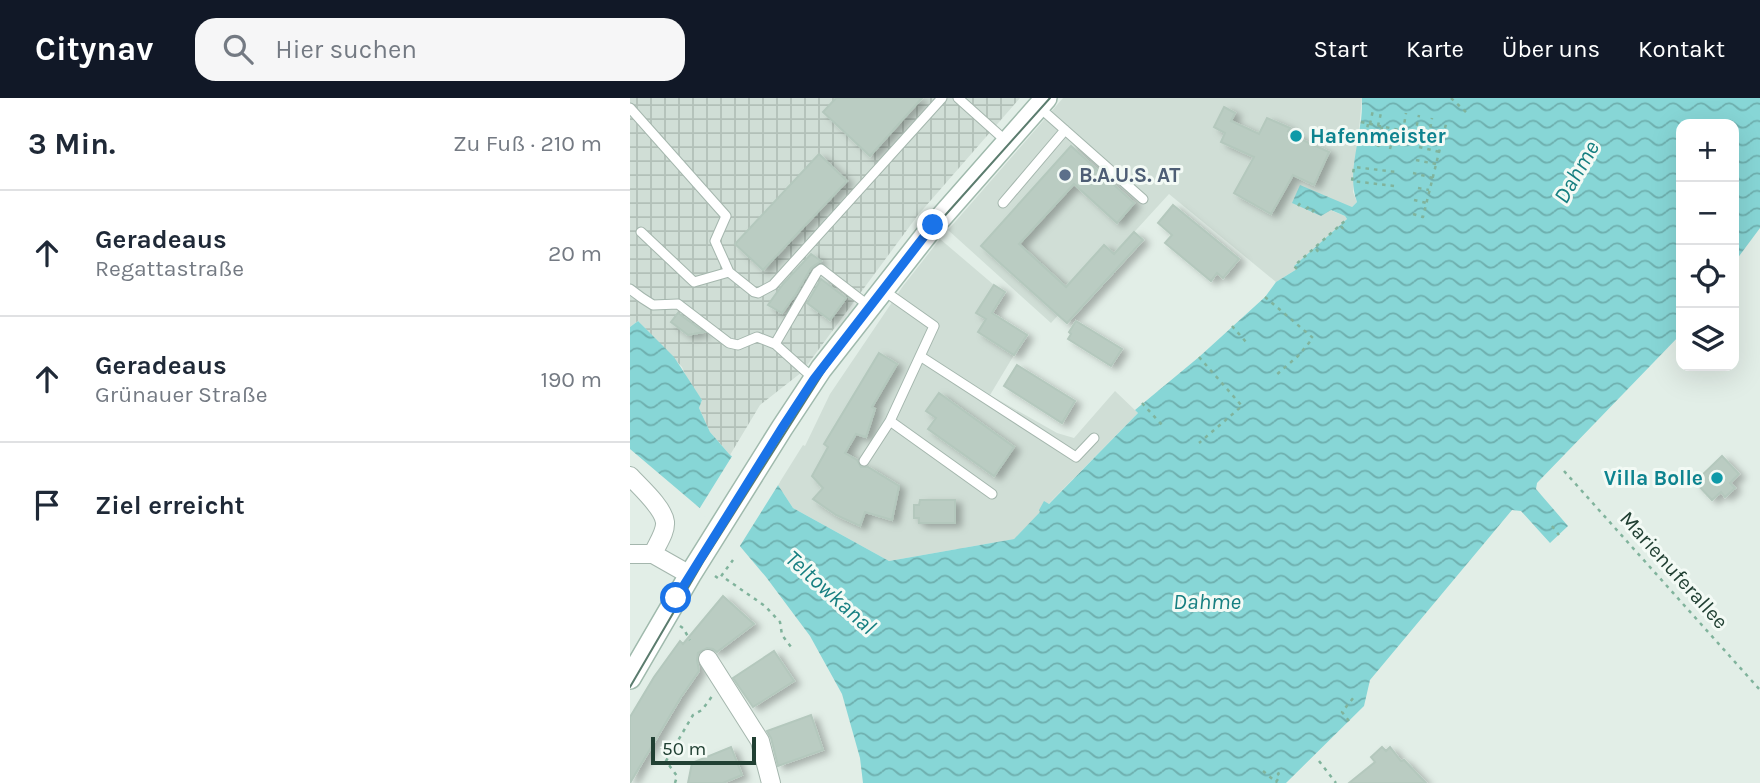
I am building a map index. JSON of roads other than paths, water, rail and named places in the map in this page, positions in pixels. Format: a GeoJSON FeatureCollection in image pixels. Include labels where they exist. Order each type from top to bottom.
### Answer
{"type":"FeatureCollection","features":[{"type":"Feature","properties":{"kind":"main road"},"geometry":{"type":"LineString","coordinates":[[630,678],[695,567],[814,379],[930,230],[1042,102]]}},
{"type":"Feature","properties":{"kind":"street"},"geometry":{"type":"LineString","coordinates":[[630,476],[661,511],[665,522],[664,531],[653,554]]}},
{"type":"Feature","properties":{"kind":"street"},"geometry":{"type":"LineString","coordinates":[[630,554],[653,554],[695,567]]}},
{"type":"Feature","properties":{"kind":"street"},"geometry":{"type":"LineString","coordinates":[[708,659],[760,741],[771,783]]}},
{"type":"Feature","properties":{"kind":"lane"},"geometry":{"type":"LineString","coordinates":[[630,108],[726,216],[715,241],[729,272],[758,293],[773,285],[942,98]]}},
{"type":"Feature","properties":{"kind":"lane"},"geometry":{"type":"LineString","coordinates":[[958,98],[1006,141]]}},
{"type":"Feature","properties":{"kind":"lane"},"geometry":{"type":"LineString","coordinates":[[1042,102],[1065,130],[1143,199]]}},
{"type":"Feature","properties":{"kind":"lane"},"geometry":{"type":"LineString","coordinates":[[1003,203],[1065,130]]}},
{"type":"Feature","properties":{"kind":"lane"},"geometry":{"type":"LineString","coordinates":[[641,232],[694,282],[729,272]]}},
{"type":"Feature","properties":{"kind":"lane"},"geometry":{"type":"LineString","coordinates":[[775,344],[821,269],[934,326],[890,421],[864,461]]}},
{"type":"Feature","properties":{"kind":"lane"},"geometry":{"type":"LineString","coordinates":[[630,289],[653,305],[678,304],[729,344],[738,345],[757,337],[775,344],[814,379]]}},
{"type":"Feature","properties":{"kind":"lane"},"geometry":{"type":"LineString","coordinates":[[920,356],[1076,457],[1094,438]]}},
{"type":"Feature","properties":{"kind":"lane"},"geometry":{"type":"LineString","coordinates":[[890,421],[992,494]]}},
{"type":"Feature","properties":{"kind":"water","name":"Dahme"},"geometry":{"type":"Polygon","coordinates":[[[1362,98],[1760,98],[1760,228],[1739,256],[1739,119],[1676,119],[1676,339],[1537,483],[1536,489],[1568,526],[1550,543],[1521,511],[1512,510],[1370,680],[1364,706],[1286,783],[863,783],[860,758],[842,694],[810,636],[728,532],[630,449],[630,327],[638,321],[674,357],[702,400],[699,408],[710,432],[730,455],[778,485],[793,508],[889,561],[1014,539],[1040,512],[1044,501],[1049,504],[1138,413],[1135,410],[1199,357],[1265,297],[1276,282],[1297,269],[1294,266],[1347,219],[1331,210],[1321,216],[1292,203],[1300,185],[1352,207],[1357,202],[1353,174],[1362,98]]]}},
{"type":"Feature","properties":{"kind":"tram line"},"geometry":{"type":"LineString","coordinates":[[630,687],[703,562],[825,370],[932,230],[1050,98]]}},
{"type":"Feature","properties":{"kind":"place","name":"Hafenmeister"},"geometry":{"type":"Point","coordinates":[1296,136]}},
{"type":"Feature","properties":{"kind":"place","name":"B.A.U.S. AT"},"geometry":{"type":"Point","coordinates":[1065,175]}},
{"type":"Feature","properties":{"kind":"place","name":"Villa Bolle"},"geometry":{"type":"Point","coordinates":[1717,478]}},
{"type":"Feature","properties":{"kind":"water label","name":"Teltowkanal"},"geometry":{"type":"Point","coordinates":[831,592]}}]}
